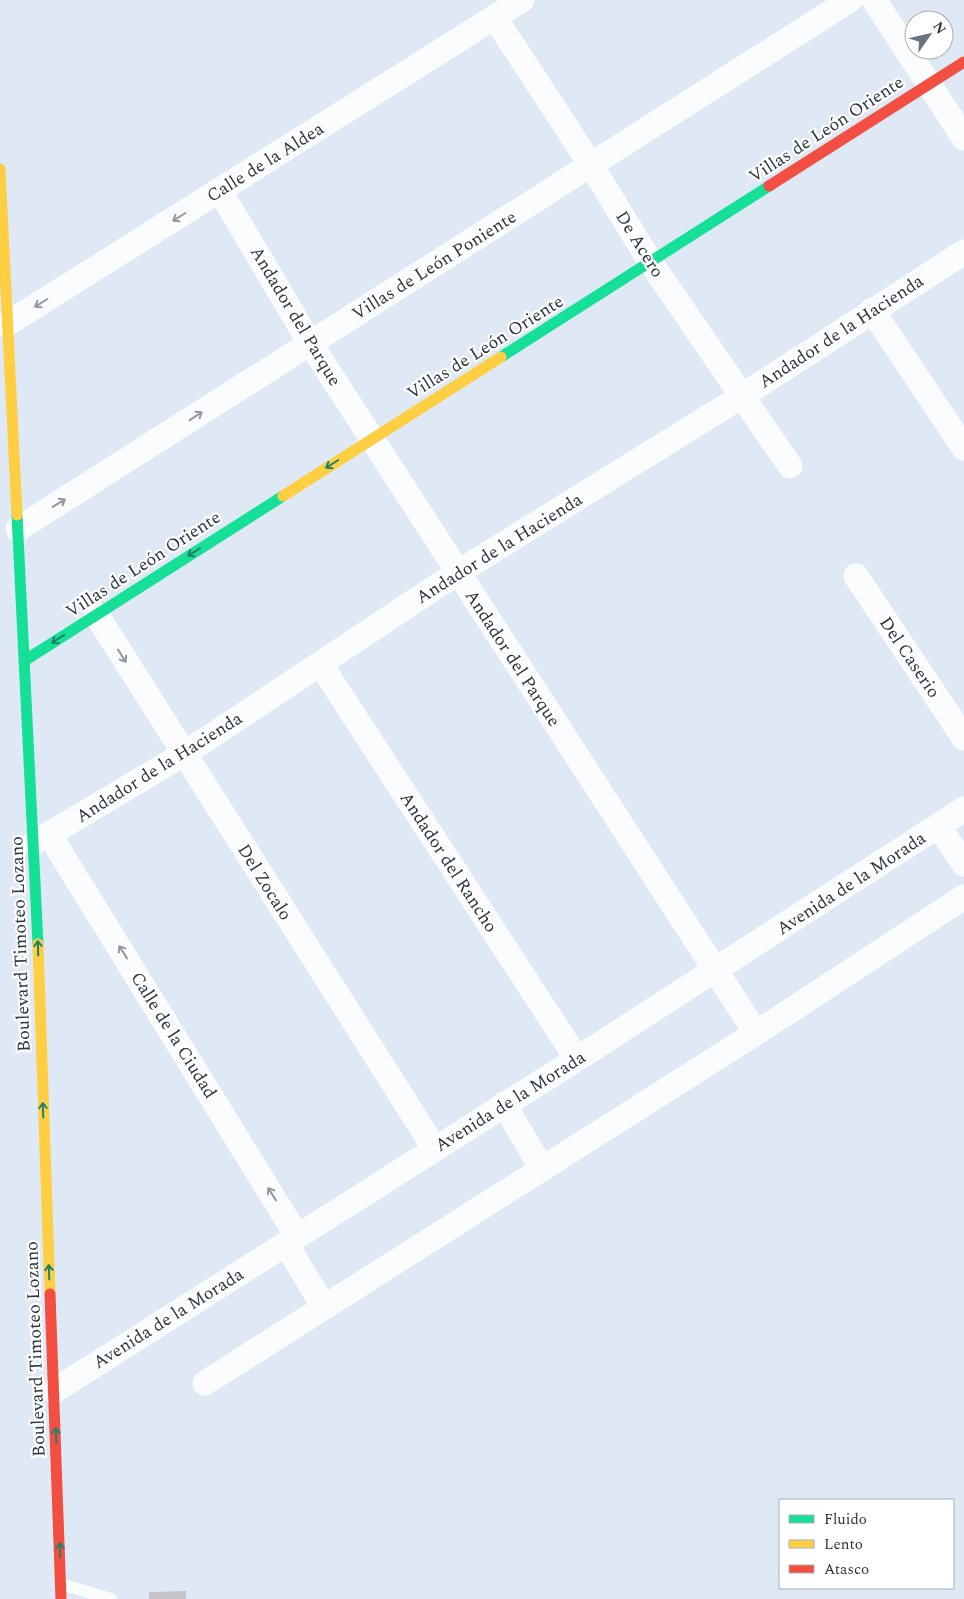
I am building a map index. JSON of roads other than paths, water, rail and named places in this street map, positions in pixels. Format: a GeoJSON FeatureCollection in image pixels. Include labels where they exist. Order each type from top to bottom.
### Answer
{"type":"FeatureCollection","features":[{"type":"Feature","properties":{"kind":"main road","name":"Villas de León Oriente"},"geometry":{"type":"LineString","coordinates":[[24,661],[964,62]]}},
{"type":"Feature","properties":{"kind":"main road","name":"Boulevard Timoteo Lozano"},"geometry":{"type":"LineString","coordinates":[[0,169],[24,661],[41,839],[54,1391],[61,1599]]}},
{"type":"Feature","properties":{"kind":"street","name":"Calle de la Aldea"},"geometry":{"type":"LineString","coordinates":[[7,324],[522,0]]}},
{"type":"Feature","properties":{"kind":"street","name":"Villas de León Poniente"},"geometry":{"type":"LineString","coordinates":[[18,528],[850,0]]}},
{"type":"Feature","properties":{"kind":"street"},"geometry":{"type":"LineString","coordinates":[[874,0],[964,138]]}},
{"type":"Feature","properties":{"kind":"street","name":"De Acero"},"geometry":{"type":"LineString","coordinates":[[495,18],[591,165],[651,263],[790,466]]}},
{"type":"Feature","properties":{"kind":"street","name":"Andador del Parque"},"geometry":{"type":"LineString","coordinates":[[220,191],[310,344],[373,438],[457,573],[756,1033]]}},
{"type":"Feature","properties":{"kind":"street","name":"Andador de la Hacienda"},"geometry":{"type":"LineString","coordinates":[[41,839],[184,754],[457,573],[742,396],[964,252]]}},
{"type":"Feature","properties":{"kind":"street"},"geometry":{"type":"LineString","coordinates":[[872,310],[964,448]]}},
{"type":"Feature","properties":{"kind":"street","name":"Del Caserio"},"geometry":{"type":"LineString","coordinates":[[856,576],[964,738]]}},
{"type":"Feature","properties":{"kind":"street","name":"Del Zocalo"},"geometry":{"type":"LineString","coordinates":[[96,614],[435,1148]]}},
{"type":"Feature","properties":{"kind":"street","name":"Andador del Rancho"},"geometry":{"type":"LineString","coordinates":[[321,664],[577,1059]]}},
{"type":"Feature","properties":{"kind":"street","name":"Avenida de la Morada"},"geometry":{"type":"LineString","coordinates":[[54,1391],[577,1059],[964,809]]}},
{"type":"Feature","properties":{"kind":"street"},"geometry":{"type":"LineString","coordinates":[[938,826],[964,864]]}},
{"type":"Feature","properties":{"kind":"street","name":"Calle de la Ciudad"},"geometry":{"type":"LineString","coordinates":[[41,839],[292,1240],[324,1307]]}},
{"type":"Feature","properties":{"kind":"street"},"geometry":{"type":"LineString","coordinates":[[204,1383],[756,1033],[964,897]]}},
{"type":"Feature","properties":{"kind":"street"},"geometry":{"type":"LineString","coordinates":[[504,1104],[542,1169]]}},
{"type":"Feature","properties":{"kind":"lane"},"geometry":{"type":"LineString","coordinates":[[61,1584],[111,1599]]}}]}
